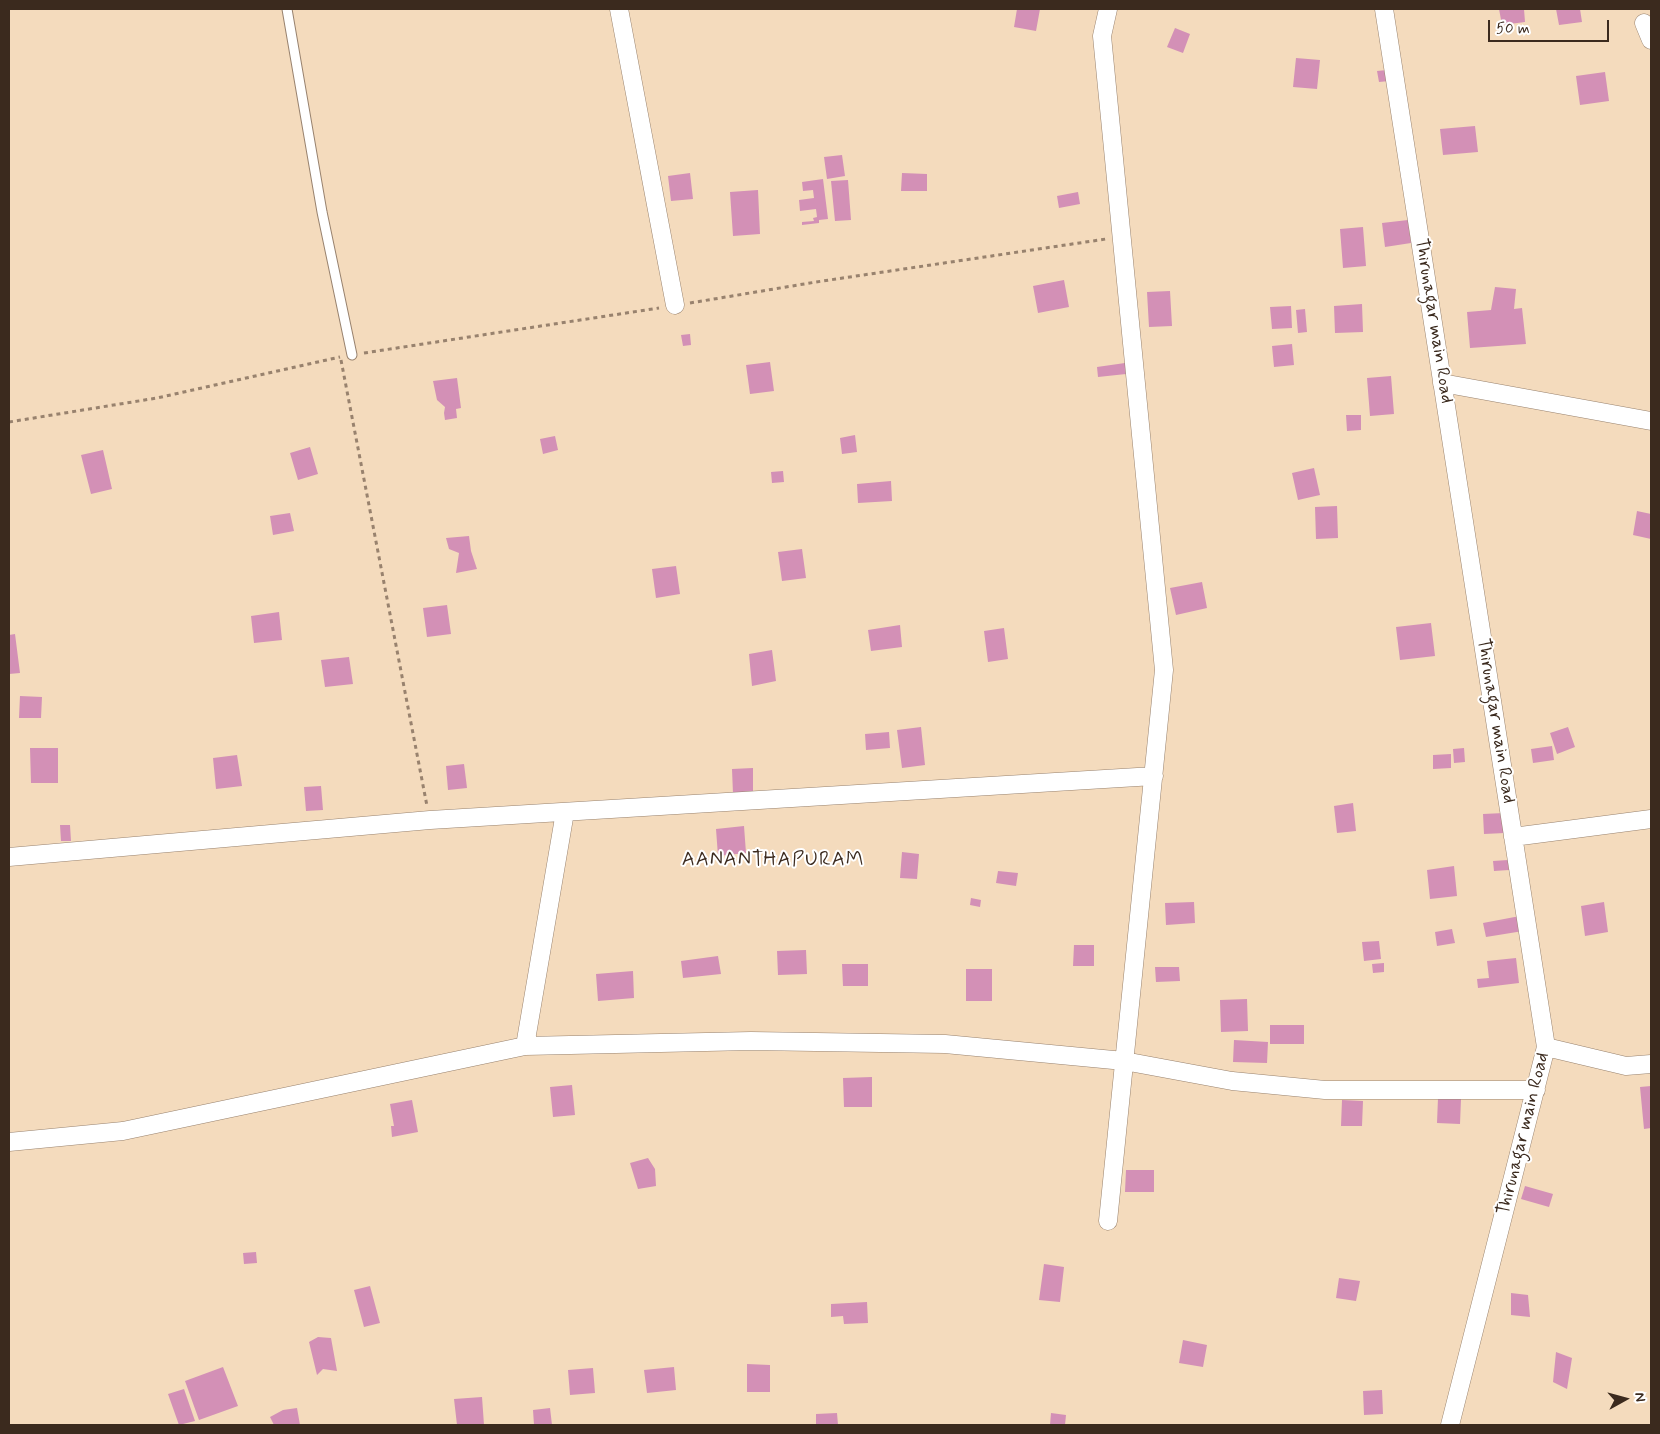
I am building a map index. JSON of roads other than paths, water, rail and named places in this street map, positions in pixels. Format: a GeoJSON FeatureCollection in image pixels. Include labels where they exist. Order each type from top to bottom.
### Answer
{"type":"FeatureCollection","features":[{"type":"Feature","properties":{"kind":"street"},"geometry":{"type":"LineString","coordinates":[[619,9],[675,305]]}},
{"type":"Feature","properties":{"kind":"street"},"geometry":{"type":"LineString","coordinates":[[1108,9],[1102,36],[1164,670],[1108,1221]]}},
{"type":"Feature","properties":{"kind":"street","name":"Thirunagar main Road"},"geometry":{"type":"LineString","coordinates":[[1384,9],[1546,1047],[1450,1425]]}},
{"type":"Feature","properties":{"kind":"street"},"geometry":{"type":"LineString","coordinates":[[1644,23],[1651,40]]}},
{"type":"Feature","properties":{"kind":"street"},"geometry":{"type":"LineString","coordinates":[[1442,383],[1651,421]]}},
{"type":"Feature","properties":{"kind":"street"},"geometry":{"type":"LineString","coordinates":[[9,857],[430,820],[1154,776]]}},
{"type":"Feature","properties":{"kind":"street"},"geometry":{"type":"LineString","coordinates":[[525,1046],[565,812]]}},
{"type":"Feature","properties":{"kind":"street"},"geometry":{"type":"LineString","coordinates":[[1513,837],[1651,819]]}},
{"type":"Feature","properties":{"kind":"street"},"geometry":{"type":"LineString","coordinates":[[9,1142],[123,1131],[525,1046],[751,1041],[935,1044],[1124,1061],[1232,1081],[1325,1090],[1536,1090]]}},
{"type":"Feature","properties":{"kind":"street"},"geometry":{"type":"LineString","coordinates":[[1546,1047],[1626,1066],[1651,1064]]}},
{"type":"Feature","properties":{"kind":"lane"},"geometry":{"type":"LineString","coordinates":[[287,9],[322,212],[352,355]]}},
{"type":"Feature","properties":{"kind":"district","name":"AANANTHAPURAM"},"geometry":{"type":"Point","coordinates":[773,861]}}]}
